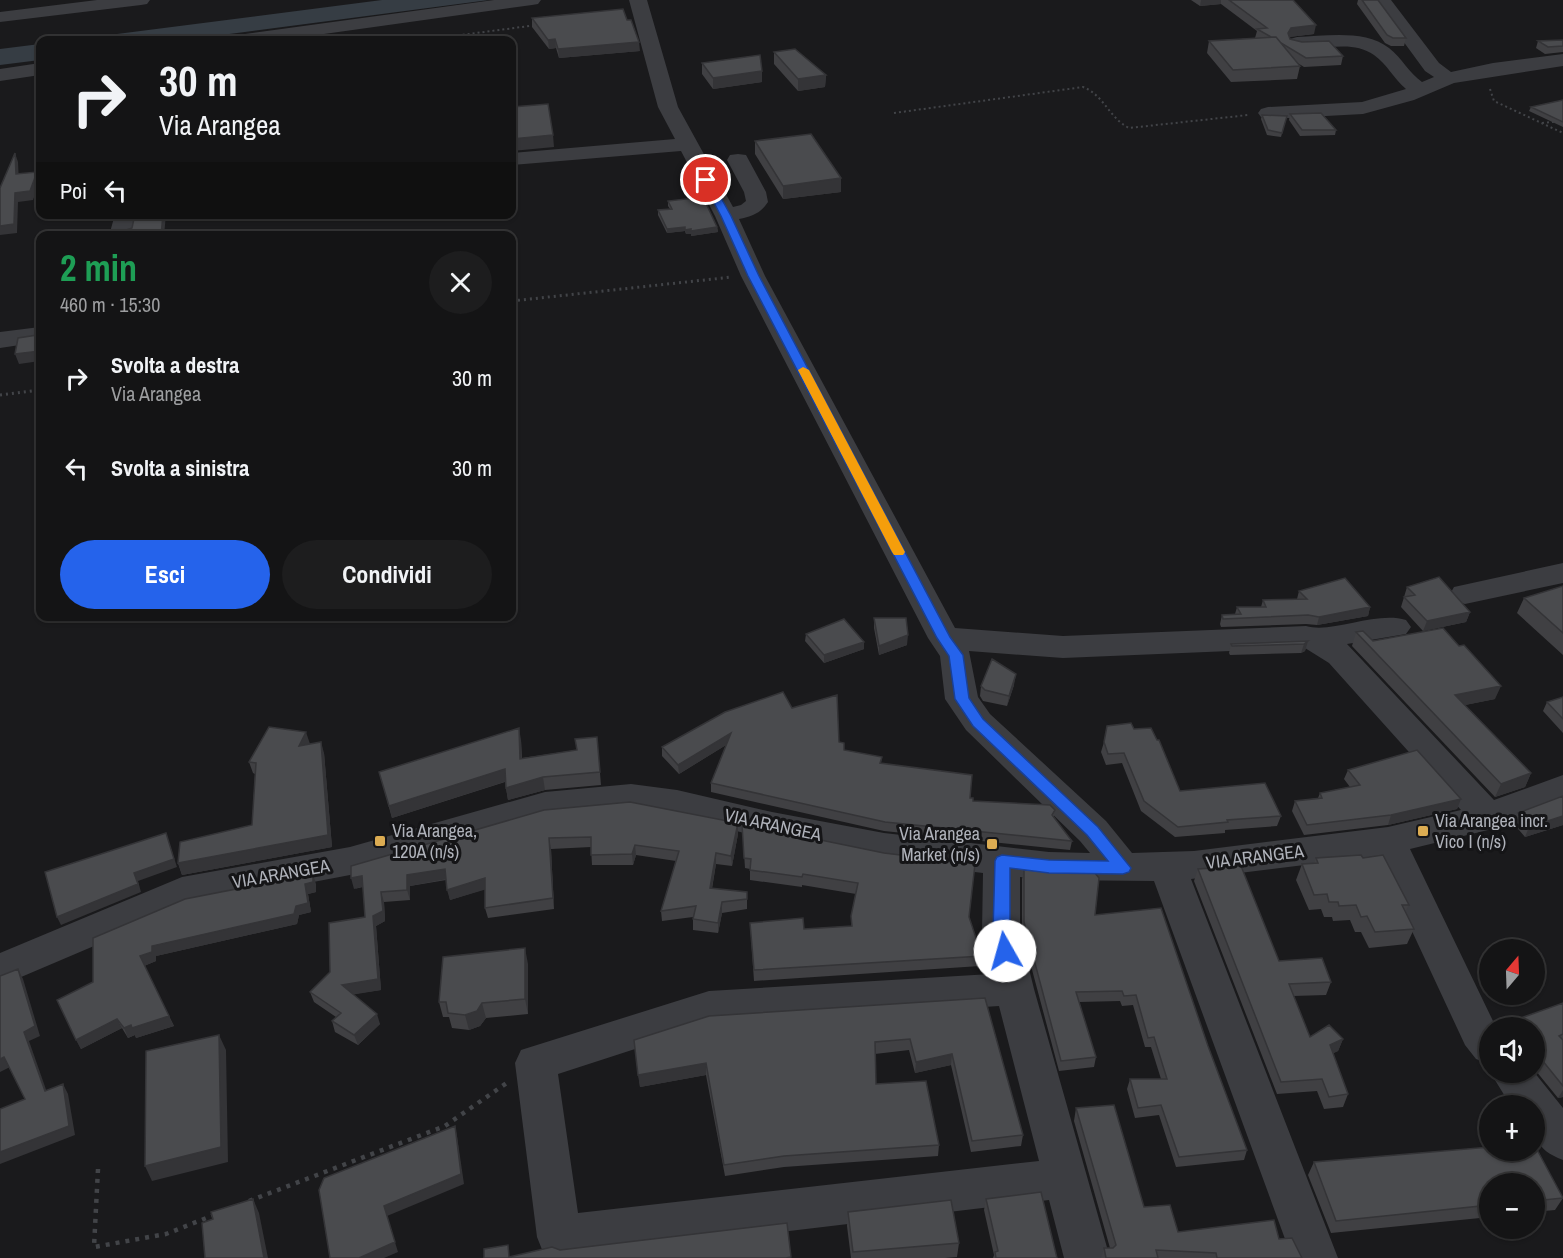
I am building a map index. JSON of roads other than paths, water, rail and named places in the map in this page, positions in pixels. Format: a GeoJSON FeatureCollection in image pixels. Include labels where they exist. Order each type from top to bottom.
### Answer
{"type":"FeatureCollection","features":[{"type":"Feature","properties":{"kind":"street"},"geometry":{"type":"LineString","coordinates":[[13,0],[12,3],[20,4],[51,0]]}},
{"type":"Feature","properties":{"kind":"street"},"geometry":{"type":"LineString","coordinates":[[37,13],[39,7],[84,0]]}},
{"type":"Feature","properties":{"kind":"street"},"geometry":{"type":"LineString","coordinates":[[0,17],[141,0]]}},
{"type":"Feature","properties":{"kind":"street"},"geometry":{"type":"LineString","coordinates":[[274,36],[532,0]]}},
{"type":"Feature","properties":{"kind":"street"},"geometry":{"type":"LineString","coordinates":[[638,0],[668,107],[726,216],[753,276],[944,638],[956,655],[962,699],[978,722],[1093,831],[1123,868]]}},
{"type":"Feature","properties":{"kind":"street"},"geometry":{"type":"LineString","coordinates":[[1382,0],[1432,68],[1448,78]]}},
{"type":"Feature","properties":{"kind":"street"},"geometry":{"type":"LineString","coordinates":[[1297,43],[1347,42],[1370,46],[1387,55],[1404,80],[1422,90]]}},
{"type":"Feature","properties":{"kind":"street"},"geometry":{"type":"LineString","coordinates":[[1268,113],[1363,108],[1422,90],[1448,78],[1493,69],[1563,60]]}},
{"type":"Feature","properties":{"kind":"street"},"geometry":{"type":"LineString","coordinates":[[0,75],[36,70]]}},
{"type":"Feature","properties":{"kind":"street"},"geometry":{"type":"LineString","coordinates":[[516,159],[686,144]]}},
{"type":"Feature","properties":{"kind":"street"},"geometry":{"type":"LineString","coordinates":[[726,216],[749,210],[757,202],[755,192],[738,160]]}},
{"type":"Feature","properties":{"kind":"street"},"geometry":{"type":"LineString","coordinates":[[0,340],[36,335]]}},
{"type":"Feature","properties":{"kind":"street"},"geometry":{"type":"LineString","coordinates":[[1465,594],[1563,573]]}},
{"type":"Feature","properties":{"kind":"street"},"geometry":{"type":"LineString","coordinates":[[1322,642],[1329,636],[1395,627]]}},
{"type":"Feature","properties":{"kind":"street"},"geometry":{"type":"LineString","coordinates":[[944,638],[1063,647],[1306,637],[1322,642],[1340,655],[1488,817]]}},
{"type":"Feature","properties":{"kind":"street","name":"VIA ARANGEA"},"geometry":{"type":"LineString","coordinates":[[0,970],[182,892],[350,861],[545,805],[631,797],[677,803],[772,826],[884,847],[1049,866],[1123,868],[1167,866],[1388,841],[1488,817],[1563,788]]}},
{"type":"Feature","properties":{"kind":"street"},"geometry":{"type":"LineString","coordinates":[[1388,841],[1479,1033]]}},
{"type":"Feature","properties":{"kind":"street"},"geometry":{"type":"LineString","coordinates":[[1002,861],[1001,932],[1014,989],[1087,1258]]}},
{"type":"Feature","properties":{"kind":"street"},"geometry":{"type":"LineString","coordinates":[[1167,866],[1315,1258]]}},
{"type":"Feature","properties":{"kind":"street"},"geometry":{"type":"LineString","coordinates":[[1014,989],[709,1008],[536,1063],[559,1237],[1064,1178]]}},
{"type":"Feature","properties":{"kind":"street"},"geometry":{"type":"LineString","coordinates":[[1518,1083],[1563,1141]]}},
{"type":"Feature","properties":{"kind":"place","name":"Via Arangea incr. Vico I (n/s)"},"geometry":{"type":"Point","coordinates":[1423,831]}},
{"type":"Feature","properties":{"kind":"place","name":"Via Arangea, 120A (n/s)"},"geometry":{"type":"Point","coordinates":[380,841]}},
{"type":"Feature","properties":{"kind":"place","name":"Via Arangea Market (n/s)"},"geometry":{"type":"Point","coordinates":[992,844]}}]}
